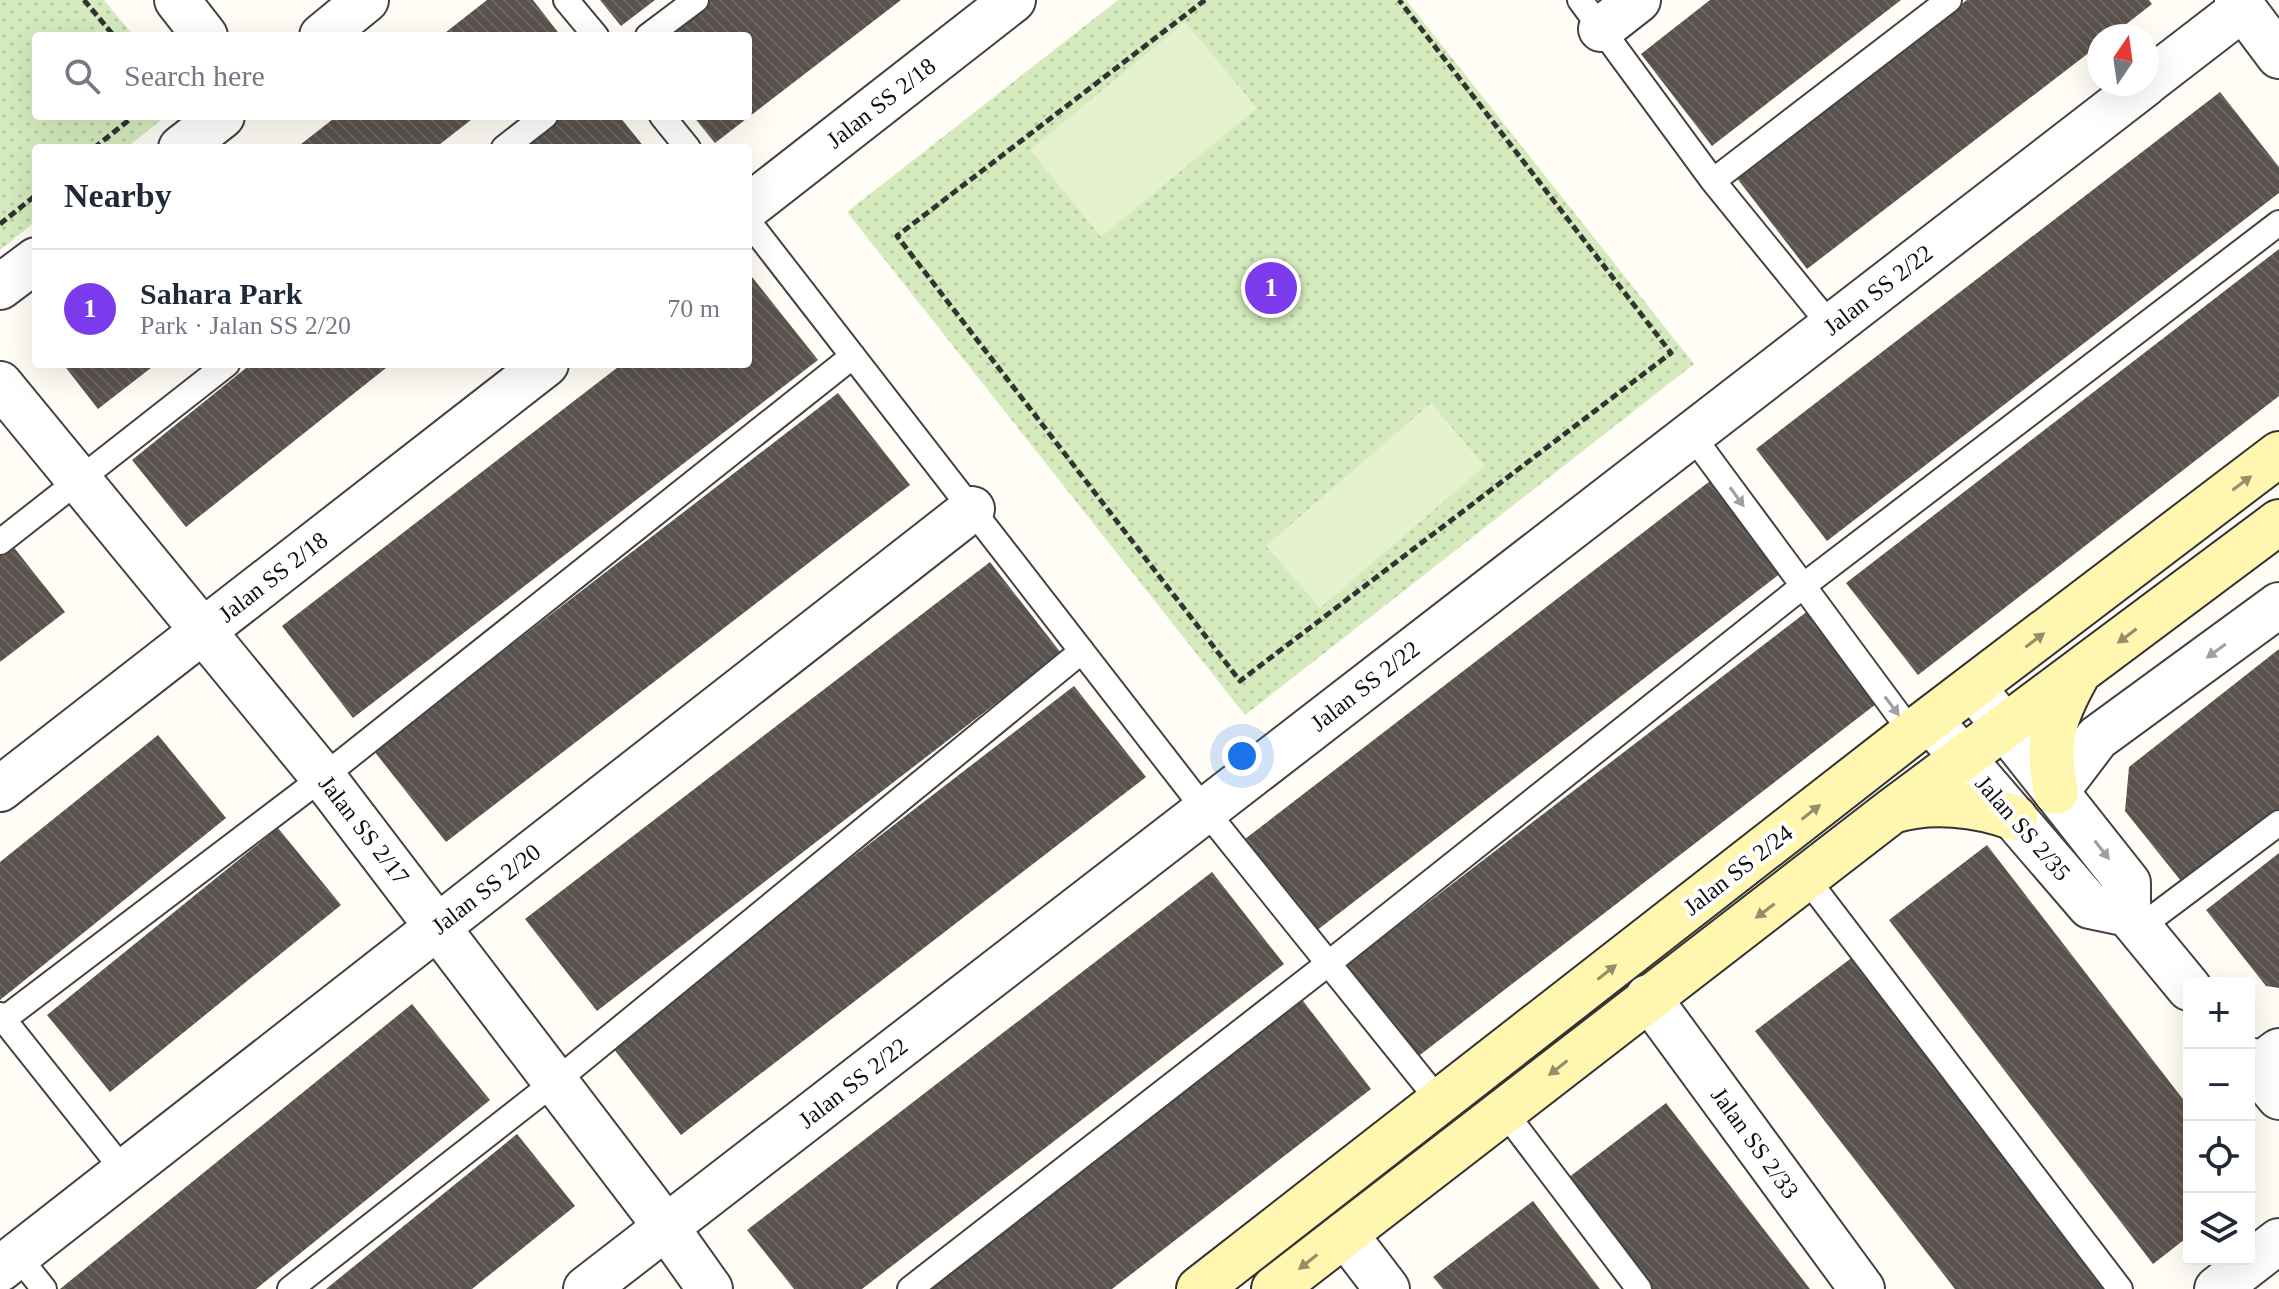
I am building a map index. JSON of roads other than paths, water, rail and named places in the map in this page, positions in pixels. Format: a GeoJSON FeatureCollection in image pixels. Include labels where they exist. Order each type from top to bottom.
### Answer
{"type":"FeatureCollection","features":[{"type":"Feature","properties":{"kind":"main road","name":"Jalan SS 2/24"},"geometry":{"type":"LineString","coordinates":[[1199,1289],[1921,726],[2279,454]]}},
{"type":"Feature","properties":{"kind":"main road","name":"Jalan SS 2/24"},"geometry":{"type":"LineString","coordinates":[[1274,1289],[1648,997],[2279,522]]}},
{"type":"Feature","properties":{"kind":"main road"},"geometry":{"type":"LineString","coordinates":[[2056,792],[2049,756],[2055,720],[2080,671]]}},
{"type":"Feature","properties":{"kind":"main road"},"geometry":{"type":"LineString","coordinates":[[1892,811],[1911,805],[1947,805],[1992,809],[2015,818]]}},
{"type":"Feature","properties":{"kind":"street"},"geometry":{"type":"LineString","coordinates":[[177,0],[202,32]]}},
{"type":"Feature","properties":{"kind":"street"},"geometry":{"type":"LineString","coordinates":[[327,32],[366,0]]}},
{"type":"Feature","properties":{"kind":"street","name":"Jalan SS 2/18"},"geometry":{"type":"LineString","coordinates":[[752,204],[1013,0]]}},
{"type":"Feature","properties":{"kind":"street"},"geometry":{"type":"LineString","coordinates":[[1591,14],[1638,0]]}},
{"type":"Feature","properties":{"kind":"street"},"geometry":{"type":"LineString","coordinates":[[2240,4],[2279,56]]}},
{"type":"Feature","properties":{"kind":"street","name":"Jalan SS 2/22"},"geometry":{"type":"LineString","coordinates":[[2159,72],[2240,4]]}},
{"type":"Feature","properties":{"kind":"street","name":"Jalan SS 2/22"},"geometry":{"type":"LineString","coordinates":[[586,1289],[2129,96]]}},
{"type":"Feature","properties":{"kind":"street"},"geometry":{"type":"LineString","coordinates":[[186,144],[217,120]]}},
{"type":"Feature","properties":{"kind":"street"},"geometry":{"type":"LineString","coordinates":[[0,287],[32,263]]}},
{"type":"Feature","properties":{"kind":"street","name":"Jalan SS 2/18"},"geometry":{"type":"LineString","coordinates":[[0,789],[541,368]]}},
{"type":"Feature","properties":{"kind":"street","name":"Jalan SS 2/17"},"geometry":{"type":"LineString","coordinates":[[0,384],[323,777],[439,925],[710,1289]]}},
{"type":"Feature","properties":{"kind":"street","name":"Jalan SS 2/20"},"geometry":{"type":"LineString","coordinates":[[9,1262],[972,509]]}},
{"type":"Feature","properties":{"kind":"street"},"geometry":{"type":"LineString","coordinates":[[2056,792],[2097,738],[2279,605]]}},
{"type":"Feature","properties":{"kind":"street","name":"Jalan SS 2/35"},"geometry":{"type":"LineString","coordinates":[[1921,726],[1963,758],[2090,906],[2134,921],[2128,883],[1973,687]]}},
{"type":"Feature","properties":{"kind":"street"},"geometry":{"type":"LineString","coordinates":[[2134,921],[2183,981]]}},
{"type":"Feature","properties":{"kind":"street","name":"Jalan SS 2/33"},"geometry":{"type":"LineString","coordinates":[[1648,997],[1862,1289]]}},
{"type":"Feature","properties":{"kind":"street"},"geometry":{"type":"LineString","coordinates":[[1345,1234],[1387,1289]]}},
{"type":"Feature","properties":{"kind":"street"},"geometry":{"type":"LineString","coordinates":[[2217,1289],[2279,1241]]}},
{"type":"Feature","properties":{"kind":"lane"},"geometry":{"type":"LineString","coordinates":[[566,0],[593,32]]}},
{"type":"Feature","properties":{"kind":"lane"},"geometry":{"type":"LineString","coordinates":[[653,32],[696,0]]}},
{"type":"Feature","properties":{"kind":"lane"},"geometry":{"type":"LineString","coordinates":[[1713,181],[1949,0]]}},
{"type":"Feature","properties":{"kind":"lane"},"geometry":{"type":"LineString","coordinates":[[1591,14],[1713,181],[1831,326]]}},
{"type":"Feature","properties":{"kind":"lane"},"geometry":{"type":"LineString","coordinates":[[509,144],[540,120]]}},
{"type":"Feature","properties":{"kind":"lane"},"geometry":{"type":"LineString","coordinates":[[665,120],[685,144]]}},
{"type":"Feature","properties":{"kind":"lane"},"geometry":{"type":"LineString","coordinates":[[910,1289],[1329,963],[1803,586],[2279,223]]}},
{"type":"Feature","properties":{"kind":"lane"},"geometry":{"type":"LineString","coordinates":[[752,226],[1205,810],[1440,1102]]}},
{"type":"Feature","properties":{"kind":"lane"},"geometry":{"type":"LineString","coordinates":[[124,1171],[2,1017],[323,777],[853,356]]}},
{"type":"Feature","properties":{"kind":"lane"},"geometry":{"type":"LineString","coordinates":[[0,542],[222,368]]}},
{"type":"Feature","properties":{"kind":"lane"},"geometry":{"type":"LineString","coordinates":[[1691,434],[1803,586],[1921,726]]}},
{"type":"Feature","properties":{"kind":"lane"},"geometry":{"type":"LineString","coordinates":[[290,1289],[556,1081],[1082,651]]}},
{"type":"Feature","properties":{"kind":"lane"},"geometry":{"type":"LineString","coordinates":[[2134,921],[2279,823]]}},
{"type":"Feature","properties":{"kind":"lane"},"geometry":{"type":"LineString","coordinates":[[1807,879],[2120,1289]]}},
{"type":"Feature","properties":{"kind":"lane"},"geometry":{"type":"LineString","coordinates":[[1503,1110],[1639,1289]]}},
{"type":"Feature","properties":{"kind":"lane"},"geometry":{"type":"LineString","coordinates":[[9,1262],[44,1289]]}},
{"type":"Feature","properties":{"kind":"place","name":"Sahara Park"},"geometry":{"type":"Point","coordinates":[1271,288]}}]}
